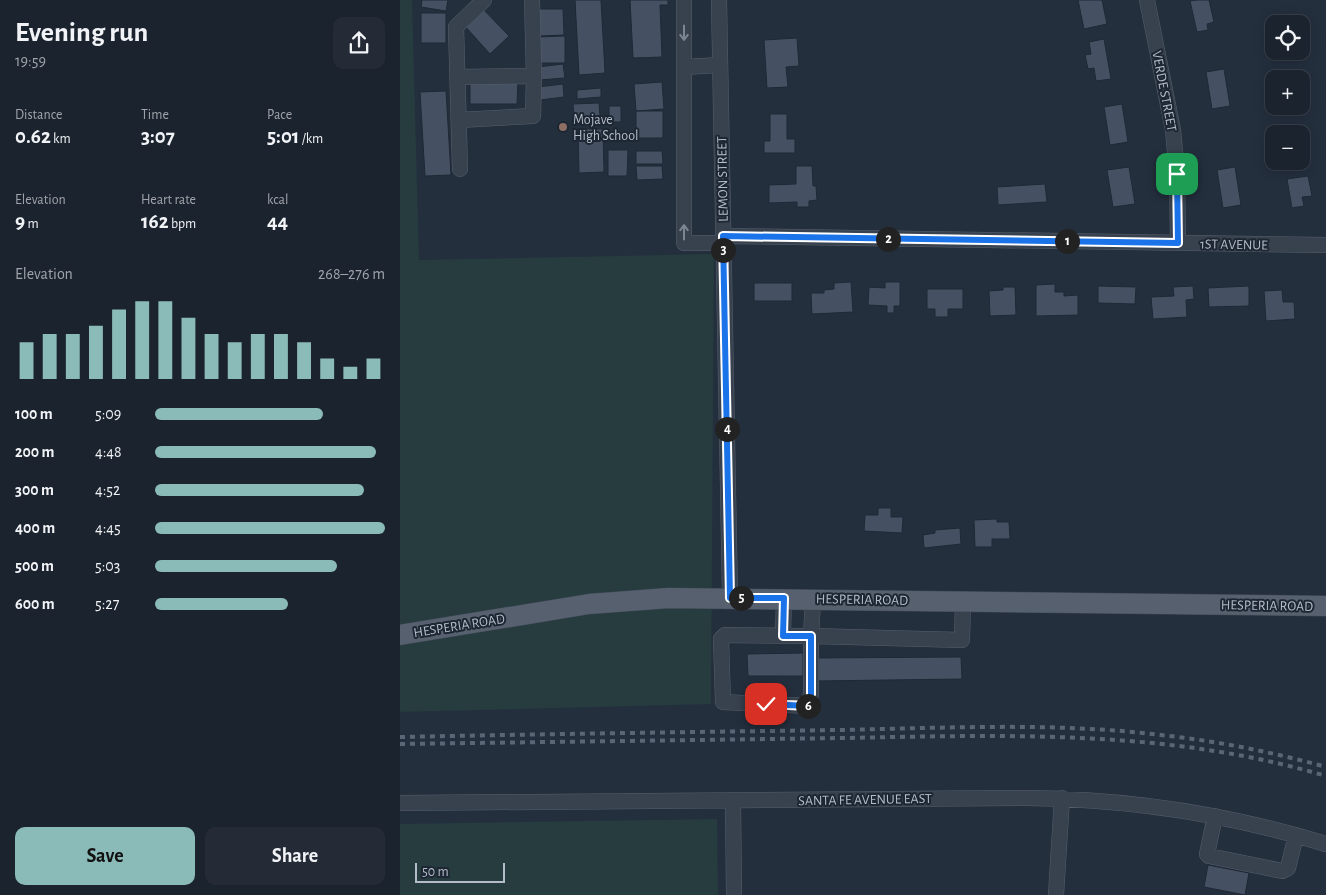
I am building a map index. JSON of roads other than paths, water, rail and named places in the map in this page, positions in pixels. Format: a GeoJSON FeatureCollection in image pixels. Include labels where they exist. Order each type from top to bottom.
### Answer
{"type":"FeatureCollection","features":[{"type":"Feature","properties":{"kind":"main road","name":"HESPERIA ROAD"},"geometry":{"type":"LineString","coordinates":[[400,635],[608,602],[678,597],[1326,606]]}},
{"type":"Feature","properties":{"kind":"street"},"geometry":{"type":"LineString","coordinates":[[460,169],[456,27],[484,0]]}},
{"type":"Feature","properties":{"kind":"street"},"geometry":{"type":"LineString","coordinates":[[459,120],[533,116],[532,0]]}},
{"type":"Feature","properties":{"kind":"street"},"geometry":{"type":"LineString","coordinates":[[684,0],[684,66],[720,65]]}},
{"type":"Feature","properties":{"kind":"street","name":"LEMON STREET"},"geometry":{"type":"LineString","coordinates":[[719,0],[730,598]]}},
{"type":"Feature","properties":{"kind":"street","name":"VERDE STREET"},"geometry":{"type":"LineString","coordinates":[[1147,0],[1173,130],[1177,174],[1178,243]]}},
{"type":"Feature","properties":{"kind":"street","name":"1ST AVENUE"},"geometry":{"type":"LineString","coordinates":[[684,66],[684,242],[723,239],[1326,245]]}},
{"type":"Feature","properties":{"kind":"street"},"geometry":{"type":"LineString","coordinates":[[458,77],[534,76]]}},
{"type":"Feature","properties":{"kind":"street"},"geometry":{"type":"LineString","coordinates":[[783,636],[784,598]]}},
{"type":"Feature","properties":{"kind":"street"},"geometry":{"type":"LineString","coordinates":[[814,599],[811,636],[811,694],[809,706],[723,702],[721,639],[725,636],[811,636],[962,640],[963,601]]}},
{"type":"Feature","properties":{"kind":"street"},"geometry":{"type":"LineString","coordinates":[[1056,895],[1062,798]]}},
{"type":"Feature","properties":{"kind":"street","name":"SANTA FE AVENUE EAST"},"geometry":{"type":"LineString","coordinates":[[400,803],[1062,798],[1125,802],[1215,816],[1296,834],[1326,844]]}},
{"type":"Feature","properties":{"kind":"street"},"geometry":{"type":"LineString","coordinates":[[733,801],[734,895]]}},
{"type":"Feature","properties":{"kind":"street"},"geometry":{"type":"LineString","coordinates":[[1215,816],[1208,856],[1282,871],[1286,870],[1296,834]]}},
{"type":"Feature","properties":{"kind":"railway"},"geometry":{"type":"LineString","coordinates":[[400,737],[960,727],[1081,728],[1203,740],[1265,752],[1326,767]]}},
{"type":"Feature","properties":{"kind":"railway"},"geometry":{"type":"LineString","coordinates":[[400,744],[966,736],[1087,738],[1207,750],[1267,761],[1326,776]]}},
{"type":"Feature","properties":{"kind":"place","name":"Mojave High School"},"geometry":{"type":"Point","coordinates":[563,127]}}]}
